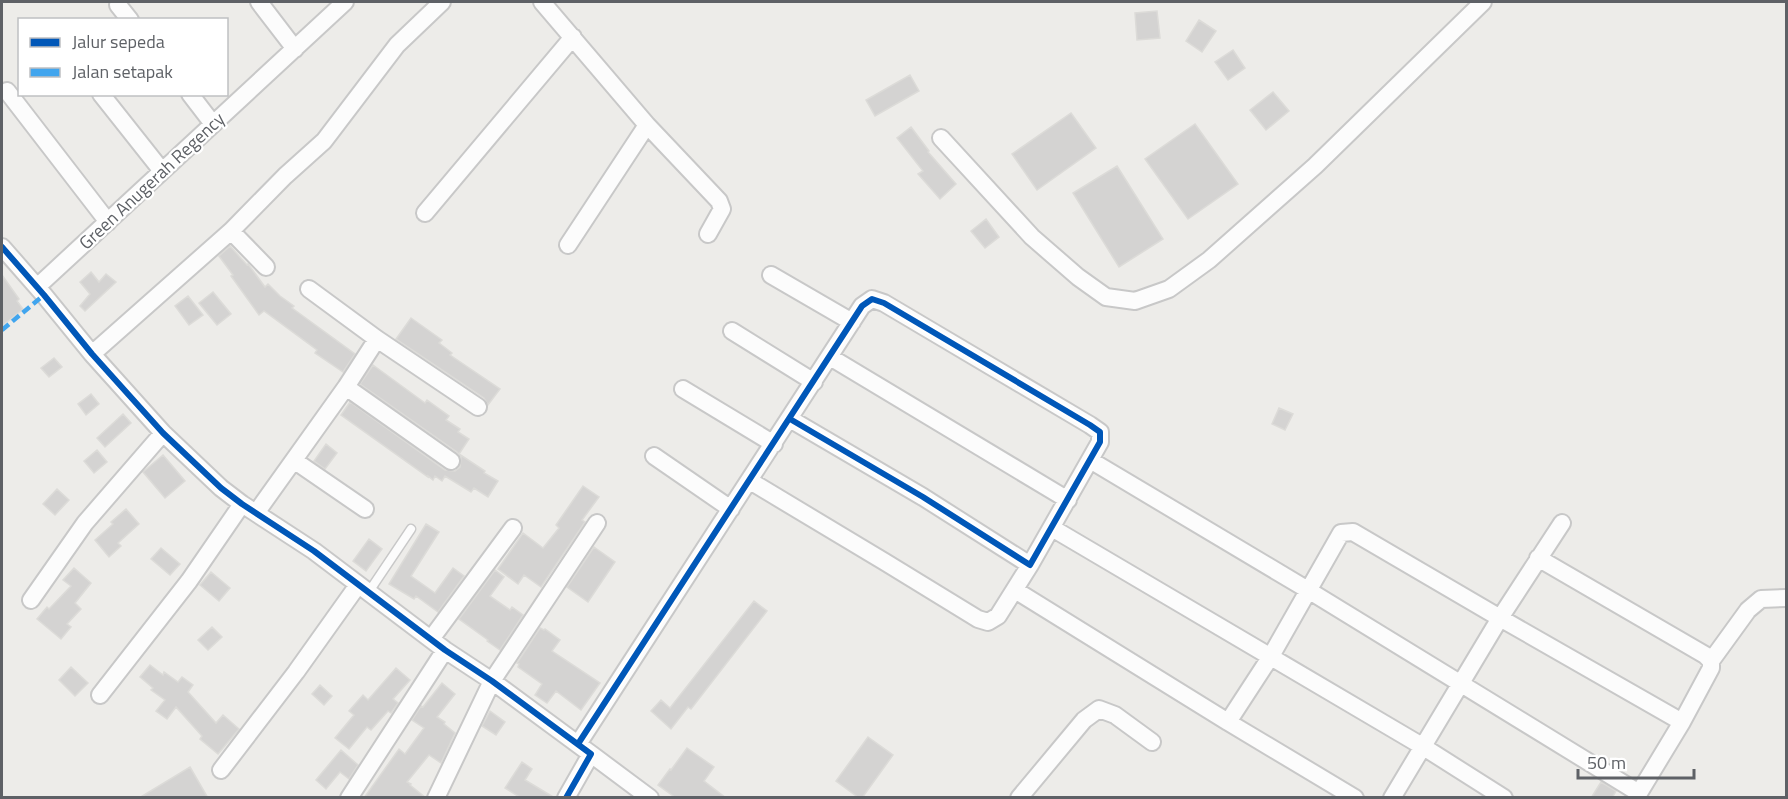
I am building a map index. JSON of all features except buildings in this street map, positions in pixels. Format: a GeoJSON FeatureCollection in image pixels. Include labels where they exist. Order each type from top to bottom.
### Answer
{"type":"FeatureCollection","features":[{"type":"Feature","properties":{"kind":"street"},"geometry":{"type":"LineString","coordinates":[[259,2],[295,49]]}},
{"type":"Feature","properties":{"kind":"street","name":"Green Anugerah Regency"},"geometry":{"type":"LineString","coordinates":[[37,287],[345,2]]}},
{"type":"Feature","properties":{"kind":"street"},"geometry":{"type":"LineString","coordinates":[[92,354],[231,231],[285,176],[324,141],[397,45],[442,2]]}},
{"type":"Feature","properties":{"kind":"street"},"geometry":{"type":"LineString","coordinates":[[542,2],[647,125],[719,201],[722,209],[708,234]]}},
{"type":"Feature","properties":{"kind":"street"},"geometry":{"type":"LineString","coordinates":[[941,138],[1032,237],[1078,277],[1106,297],[1134,301],[1169,289],[1209,260],[1315,166],[1483,2]]}},
{"type":"Feature","properties":{"kind":"street"},"geometry":{"type":"LineString","coordinates":[[118,5],[128,18]]}},
{"type":"Feature","properties":{"kind":"street"},"geometry":{"type":"LineString","coordinates":[[425,213],[573,37]]}},
{"type":"Feature","properties":{"kind":"street"},"geometry":{"type":"LineString","coordinates":[[7,91],[108,222]]}},
{"type":"Feature","properties":{"kind":"street"},"geometry":{"type":"LineString","coordinates":[[103,96],[162,171]]}},
{"type":"Feature","properties":{"kind":"street"},"geometry":{"type":"LineString","coordinates":[[192,96],[213,124]]}},
{"type":"Feature","properties":{"kind":"street"},"geometry":{"type":"LineString","coordinates":[[568,245],[647,125]]}},
{"type":"Feature","properties":{"kind":"street"},"geometry":{"type":"LineString","coordinates":[[231,231],[266,267]]}},
{"type":"Feature","properties":{"kind":"street"},"geometry":{"type":"LineString","coordinates":[[2,247],[92,354],[163,433],[221,488],[314,551],[445,651],[492,681],[651,798]]}},
{"type":"Feature","properties":{"kind":"street"},"geometry":{"type":"LineString","coordinates":[[771,275],[852,322]]}},
{"type":"Feature","properties":{"kind":"street"},"geometry":{"type":"LineString","coordinates":[[309,289],[377,339],[478,407]]}},
{"type":"Feature","properties":{"kind":"street"},"geometry":{"type":"LineString","coordinates":[[566,798],[585,749],[731,509],[862,306],[873,299],[884,303],[1100,432],[1100,442],[1052,528],[998,616],[988,622],[978,619],[750,481]]}},
{"type":"Feature","properties":{"kind":"street"},"geometry":{"type":"LineString","coordinates":[[732,331],[814,382]]}},
{"type":"Feature","properties":{"kind":"street"},"geometry":{"type":"LineString","coordinates":[[100,694],[249,508],[295,461],[377,339]]}},
{"type":"Feature","properties":{"kind":"street"},"geometry":{"type":"LineString","coordinates":[[830,357],[1068,500]]}},
{"type":"Feature","properties":{"kind":"street"},"geometry":{"type":"LineString","coordinates":[[346,387],[451,461]]}},
{"type":"Feature","properties":{"kind":"street"},"geometry":{"type":"LineString","coordinates":[[683,389],[774,444]]}},
{"type":"Feature","properties":{"kind":"street"},"geometry":{"type":"LineString","coordinates":[[790,419],[923,497],[1030,565]]}},
{"type":"Feature","properties":{"kind":"street"},"geometry":{"type":"LineString","coordinates":[[31,600],[85,523],[163,433]]}},
{"type":"Feature","properties":{"kind":"street"},"geometry":{"type":"LineString","coordinates":[[654,456],[731,509]]}},
{"type":"Feature","properties":{"kind":"street"},"geometry":{"type":"LineString","coordinates":[[1090,460],[1308,590],[1638,795],[1682,722],[1711,668],[1712,661],[1748,610],[1761,599],[1786,598]]}},
{"type":"Feature","properties":{"kind":"street"},"geometry":{"type":"LineString","coordinates":[[295,461],[365,509]]}},
{"type":"Feature","properties":{"kind":"street"},"geometry":{"type":"LineString","coordinates":[[435,798],[492,681],[597,523]]}},
{"type":"Feature","properties":{"kind":"street"},"geometry":{"type":"LineString","coordinates":[[1392,798],[1500,618],[1562,523]]}},
{"type":"Feature","properties":{"kind":"street"},"geometry":{"type":"LineString","coordinates":[[431,639],[513,528]]}},
{"type":"Feature","properties":{"kind":"street"},"geometry":{"type":"LineString","coordinates":[[1052,528],[1422,746],[1504,798]]}},
{"type":"Feature","properties":{"kind":"street"},"geometry":{"type":"LineString","coordinates":[[1228,722],[1270,656],[1341,533],[1353,532],[1682,722]]}},
{"type":"Feature","properties":{"kind":"street"},"geometry":{"type":"LineString","coordinates":[[1538,558],[1712,661]]}},
{"type":"Feature","properties":{"kind":"street"},"geometry":{"type":"LineString","coordinates":[[221,770],[363,589]]}},
{"type":"Feature","properties":{"kind":"street"},"geometry":{"type":"LineString","coordinates":[[1015,590],[1355,798]]}},
{"type":"Feature","properties":{"kind":"street"},"geometry":{"type":"LineString","coordinates":[[349,798],[445,651]]}},
{"type":"Feature","properties":{"kind":"street"},"geometry":{"type":"LineString","coordinates":[[1019,798],[1084,720],[1099,709],[1115,715],[1152,742]]}},
{"type":"Feature","properties":{"kind":"lane"},"geometry":{"type":"LineString","coordinates":[[363,589],[411,529]]}},
{"type":"Feature","properties":{"kind":"marked path"},"geometry":{"type":"LineString","coordinates":[[2,330],[44,295]]}},
{"type":"Feature","properties":{"kind":"cycle path"},"geometry":{"type":"LineString","coordinates":[[2,247],[92,354],[163,433],[221,488],[314,551],[445,650],[492,681],[591,754],[566,798]]}},
{"type":"Feature","properties":{"kind":"cycle path"},"geometry":{"type":"LineString","coordinates":[[578,744],[862,306],[872,299],[884,303],[1090,425],[1100,432],[1100,442],[1030,565],[923,497],[790,419]]}}]}
